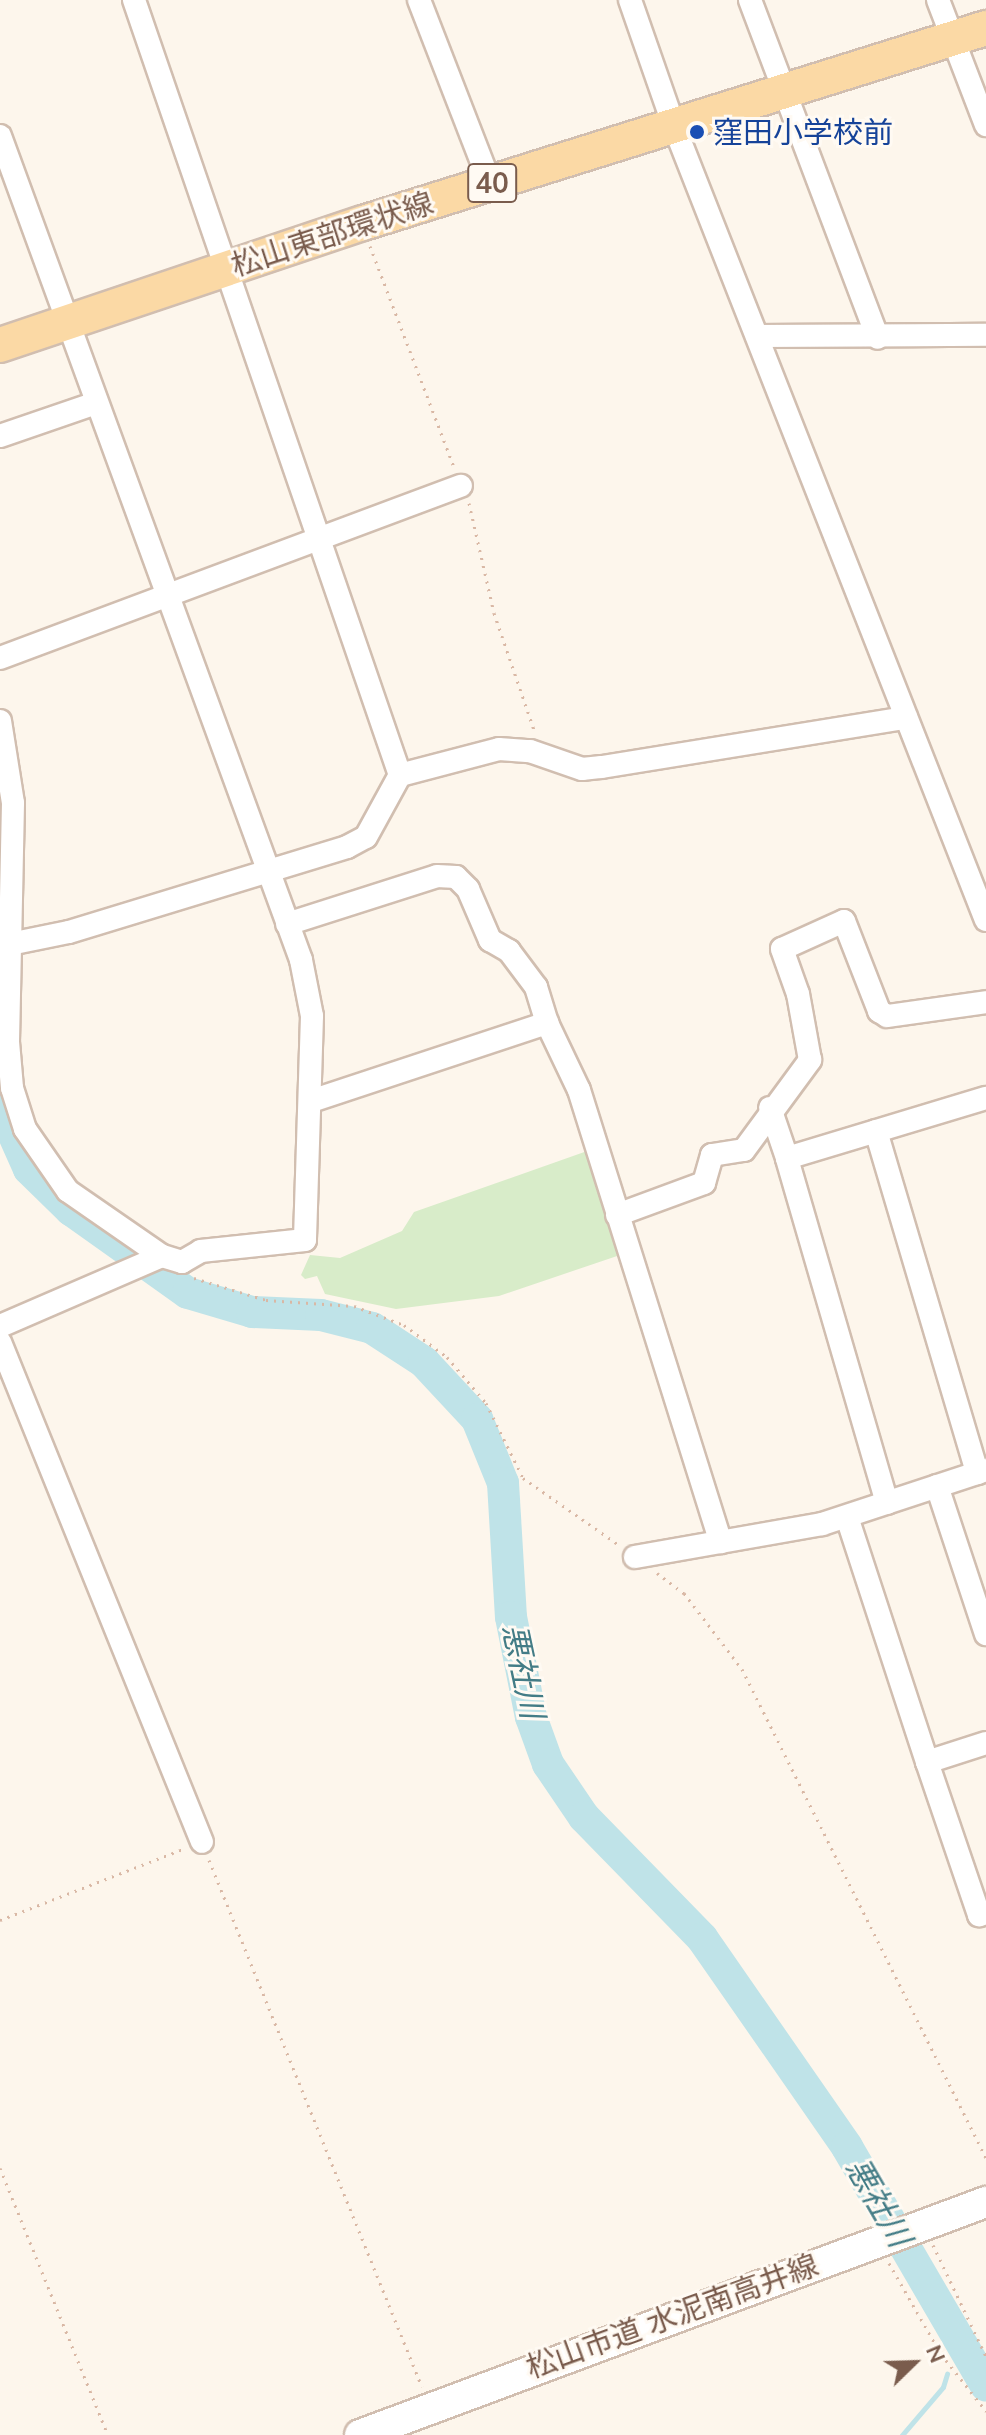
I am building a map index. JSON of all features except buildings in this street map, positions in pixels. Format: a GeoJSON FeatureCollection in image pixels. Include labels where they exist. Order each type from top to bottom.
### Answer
{"type":"FeatureCollection","features":[{"type":"Feature","properties":{"kind":"main road","name":"松山東部環状線"},"geometry":{"type":"LineString","coordinates":[[0,345],[490,183],[970,33]]}},
{"type":"Feature","properties":{"kind":"street"},"geometry":{"type":"LineString","coordinates":[[134,0],[400,775]]}},
{"type":"Feature","properties":{"kind":"street"},"geometry":{"type":"LineString","coordinates":[[419,0],[490,183]]}},
{"type":"Feature","properties":{"kind":"street"},"geometry":{"type":"LineString","coordinates":[[630,0],[674,126],[986,920]]}},
{"type":"Feature","properties":{"kind":"street"},"geometry":{"type":"LineString","coordinates":[[750,0],[788,91],[878,338]]}},
{"type":"Feature","properties":{"kind":"street"},"geometry":{"type":"LineString","coordinates":[[938,0],[970,33],[986,125]]}},
{"type":"Feature","properties":{"kind":"street"},"geometry":{"type":"LineString","coordinates":[[0,136],[287,924],[312,1016],[305,1240],[201,1251],[166,1259],[0,1326]]}},
{"type":"Feature","properties":{"kind":"street"},"geometry":{"type":"LineString","coordinates":[[757,336],[878,338],[986,335]]}},
{"type":"Feature","properties":{"kind":"street"},"geometry":{"type":"LineString","coordinates":[[0,436],[96,403]]}},
{"type":"Feature","properties":{"kind":"street"},"geometry":{"type":"LineString","coordinates":[[0,658],[166,593],[461,486]]}},
{"type":"Feature","properties":{"kind":"street"},"geometry":{"type":"LineString","coordinates":[[6,944],[69,932],[268,871],[366,837],[400,775],[499,749],[530,751],[582,769],[906,718]]}},
{"type":"Feature","properties":{"kind":"street"},"geometry":{"type":"LineString","coordinates":[[0,721],[11,769],[6,944],[12,1088],[25,1129],[68,1191],[166,1259]]}},
{"type":"Feature","properties":{"kind":"street"},"geometry":{"type":"LineString","coordinates":[[287,924],[437,876],[456,877],[468,889],[490,940],[509,951],[536,987],[547,1023],[579,1090],[721,1542]]}},
{"type":"Feature","properties":{"kind":"street"},"geometry":{"type":"LineString","coordinates":[[617,1215],[704,1183],[712,1155],[744,1150],[770,1108],[810,1060],[798,994],[782,949],[844,921],[879,1011],[887,1016],[986,1002]]}},
{"type":"Feature","properties":{"kind":"street"},"geometry":{"type":"LineString","coordinates":[[311,1101],[547,1023]]}},
{"type":"Feature","properties":{"kind":"street"},"geometry":{"type":"LineString","coordinates":[[787,1158],[986,1098]]}},
{"type":"Feature","properties":{"kind":"street"},"geometry":{"type":"LineString","coordinates":[[770,1108],[887,1503]]}},
{"type":"Feature","properties":{"kind":"street"},"geometry":{"type":"LineString","coordinates":[[635,1557],[847,1517],[982,1471],[876,1131]]}},
{"type":"Feature","properties":{"kind":"street"},"geometry":{"type":"LineString","coordinates":[[0,1342],[202,1842]]}},
{"type":"Feature","properties":{"kind":"street"},"geometry":{"type":"LineString","coordinates":[[937,1486],[986,1634]]}},
{"type":"Feature","properties":{"kind":"street"},"geometry":{"type":"LineString","coordinates":[[847,1517],[979,1915],[986,1913]]}},
{"type":"Feature","properties":{"kind":"street"},"geometry":{"type":"LineString","coordinates":[[927,1762],[986,1743]]}},
{"type":"Feature","properties":{"kind":"street","name":"松山市道 水泥南高井線"},"geometry":{"type":"LineString","coordinates":[[360,2435],[430,2405],[986,2202]]}},
{"type":"Feature","properties":{"kind":"path"},"geometry":{"type":"LineString","coordinates":[[166,1259],[188,1276],[233,1293],[341,1304],[404,1325],[447,1357],[486,1403],[523,1478],[684,1593],[742,1669],[986,2158]]}},
{"type":"Feature","properties":{"kind":"path"},"geometry":{"type":"LineString","coordinates":[[0,1920],[202,1842],[430,2405]]}},
{"type":"Feature","properties":{"kind":"path"},"geometry":{"type":"LineString","coordinates":[[0,2168],[108,2435]]}},
{"type":"Feature","properties":{"kind":"path"},"geometry":{"type":"LineString","coordinates":[[902,2232],[986,2356]]}},
{"type":"Feature","properties":{"kind":"path"},"geometry":{"type":"LineString","coordinates":[[902,2232],[941,2354],[986,2411]]}},
{"type":"Feature","properties":{"kind":"green space"},"geometry":{"type":"Polygon","coordinates":[[[590,1150],[623,1254],[499,1296],[396,1309],[325,1294],[317,1276],[305,1279],[301,1275],[310,1255],[340,1258],[402,1231],[414,1212],[590,1150]]]}},
{"type":"Feature","properties":{"kind":"waterway","name":"悪社川"},"geometry":{"type":"LineString","coordinates":[[0,1104],[29,1169],[71,1210],[188,1293],[252,1312],[321,1315],[372,1328],[424,1362],[477,1419],[503,1483],[511,1617],[531,1717],[548,1764],[584,1817],[702,1938],[847,2147],[986,2386]]}},
{"type":"Feature","properties":{"kind":"waterway"},"geometry":{"type":"LineString","coordinates":[[902,2435],[943,2387],[947,2374]]}},
{"type":"Feature","properties":{"kind":"place","name":"窪田小学校前"},"geometry":{"type":"Point","coordinates":[697,132]}}]}
